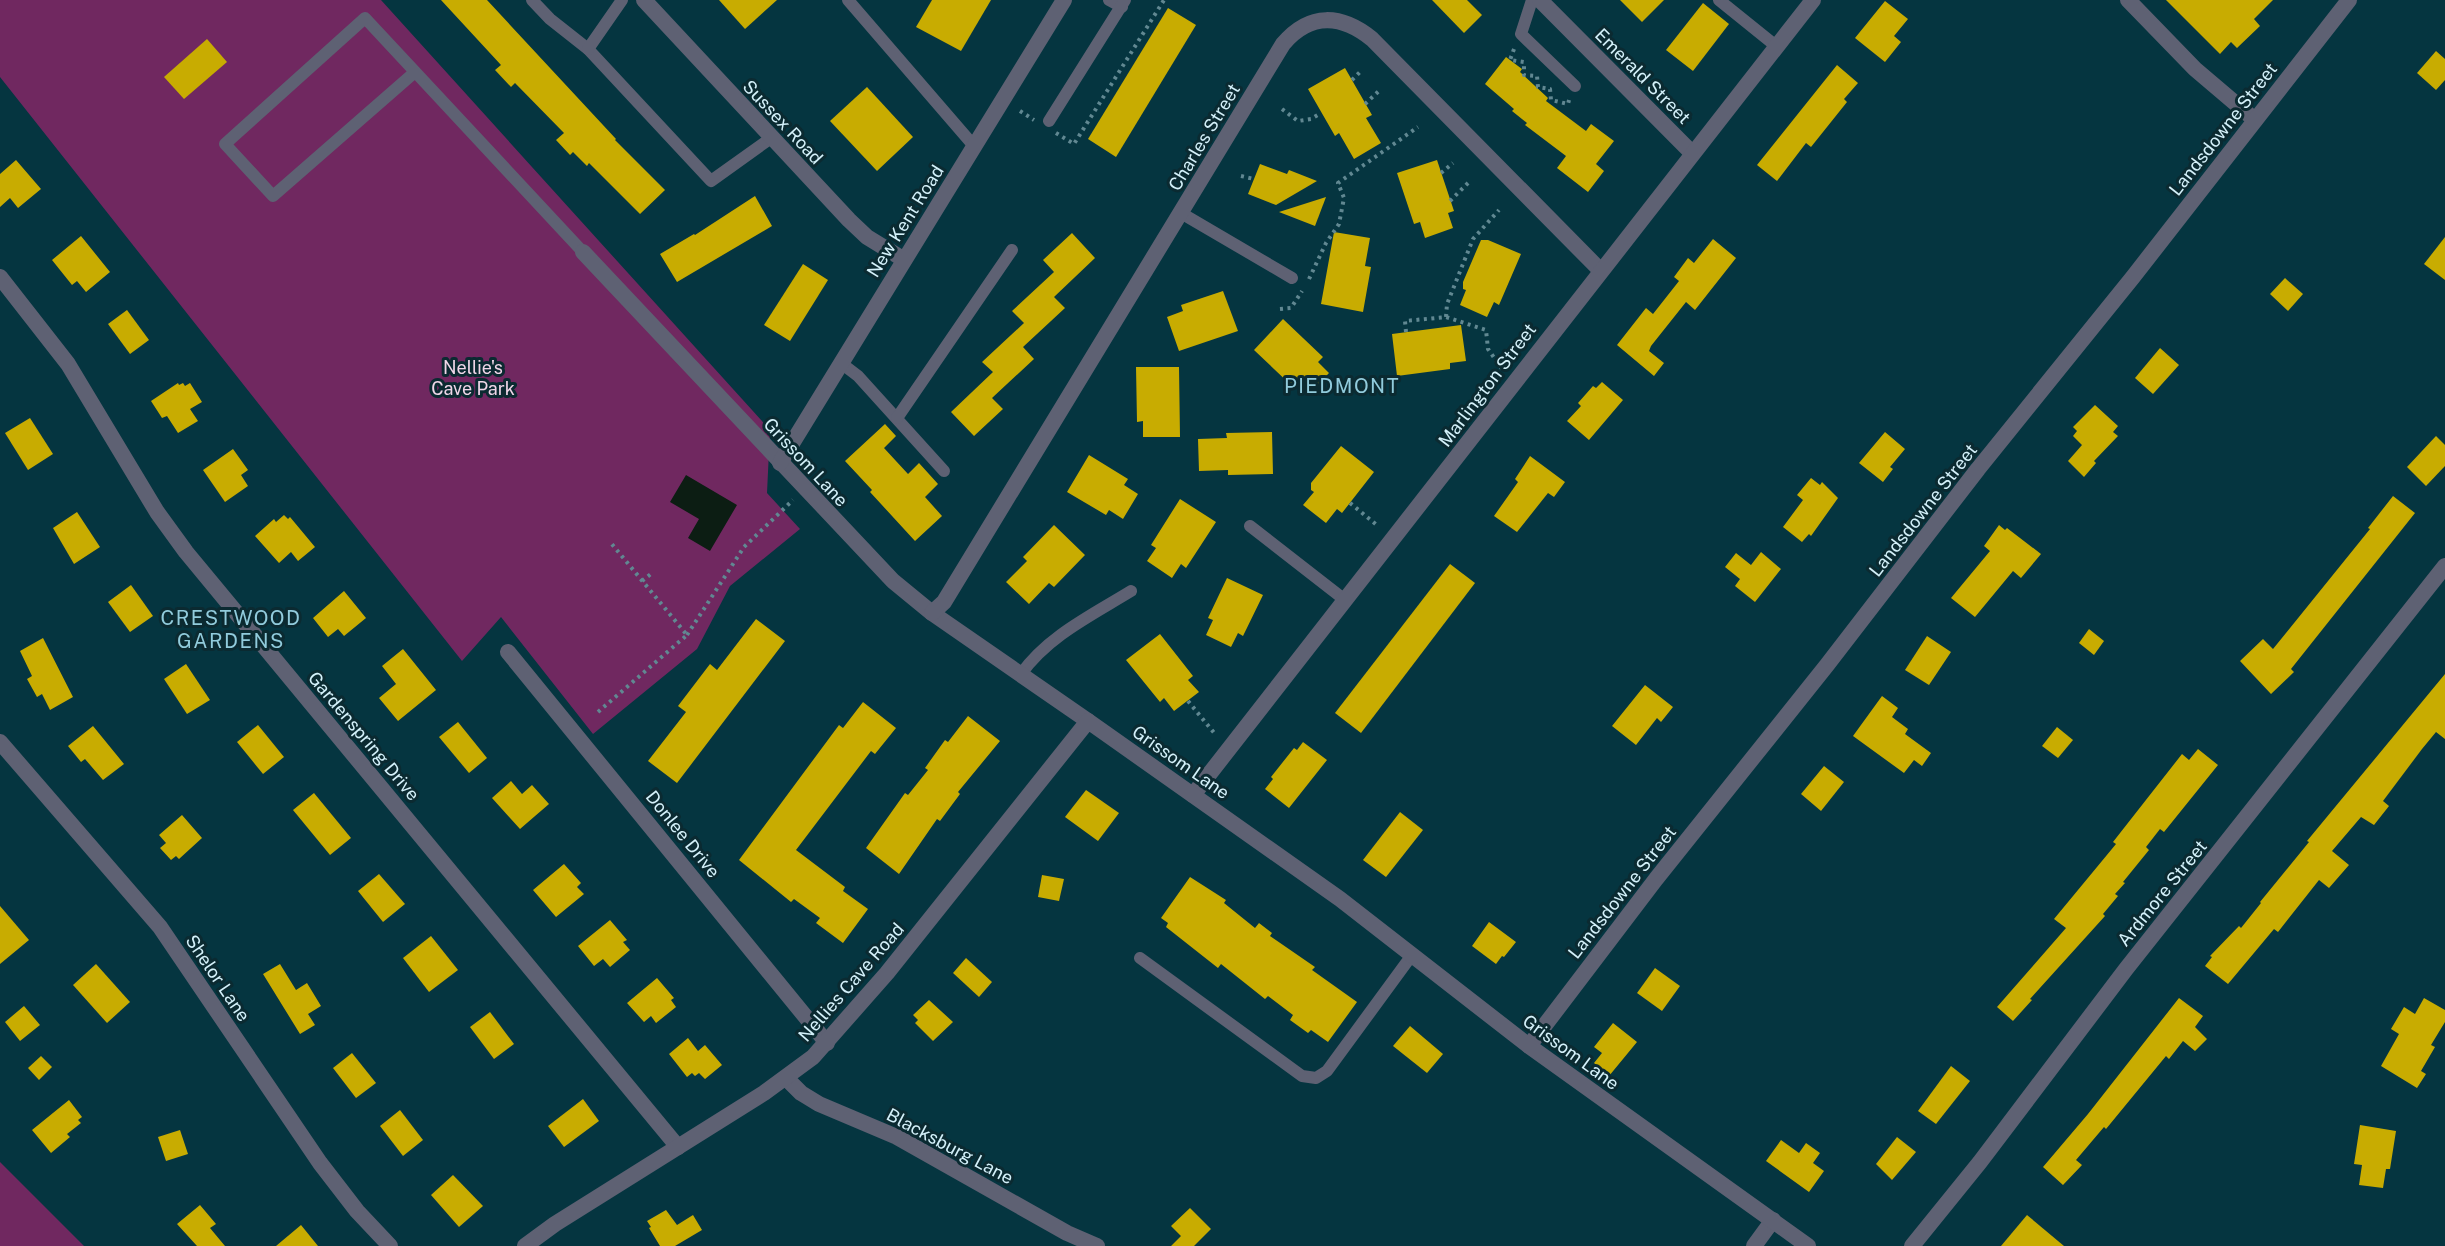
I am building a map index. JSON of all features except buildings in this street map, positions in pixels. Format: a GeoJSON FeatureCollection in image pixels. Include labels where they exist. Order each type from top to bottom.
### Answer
{"type":"FeatureCollection","features":[{"type":"Feature","properties":{"kind":"street","name":"Sussex Road"},"geometry":{"type":"LineString","coordinates":[[644,0],[771,138],[867,237],[903,259]]}},
{"type":"Feature","properties":{"kind":"street","name":"New Kent Road"},"geometry":{"type":"LineString","coordinates":[[780,463],[903,259],[1064,0]]}},
{"type":"Feature","properties":{"kind":"street","name":"Emerald Street"},"geometry":{"type":"LineString","coordinates":[[1540,0],[1692,153]]}},
{"type":"Feature","properties":{"kind":"street","name":"Marlington Street"},"geometry":{"type":"LineString","coordinates":[[1193,795],[1600,270],[1813,0]]}},
{"type":"Feature","properties":{"kind":"street"},"geometry":{"type":"LineString","coordinates":[[2128,0],[2195,69],[2255,120]]}},
{"type":"Feature","properties":{"kind":"street","name":"Landsdowne Street"},"geometry":{"type":"LineString","coordinates":[[1529,1046],[1656,879],[2133,277],[2349,0]]}},
{"type":"Feature","properties":{"kind":"street","name":"Charles Street"},"geometry":{"type":"LineString","coordinates":[[932,612],[944,602],[1283,44],[1292,34],[1312,22],[1344,21],[1372,39],[1600,270]]}},
{"type":"Feature","properties":{"kind":"street","name":"Grissom Lane"},"geometry":{"type":"LineString","coordinates":[[583,252],[885,573],[932,612],[1340,899],[1529,1046],[1808,1246]]}},
{"type":"Feature","properties":{"kind":"street","name":"Gardenspring Drive"},"geometry":{"type":"LineString","coordinates":[[0,277],[68,364],[157,512],[186,552],[678,1147]]}},
{"type":"Feature","properties":{"kind":"street","name":"Ardmore Street"},"geometry":{"type":"LineString","coordinates":[[1912,1246],[1980,1162],[2126,969],[2445,566]]}},
{"type":"Feature","properties":{"kind":"street","name":"Donlee Drive"},"geometry":{"type":"LineString","coordinates":[[508,652],[827,1042]]}},
{"type":"Feature","properties":{"kind":"street","name":"Nellies Cave Road"},"geometry":{"type":"LineString","coordinates":[[525,1246],[555,1224],[786,1078],[827,1042],[887,973],[1089,721]]}},
{"type":"Feature","properties":{"kind":"street","name":"Shelor Lane"},"geometry":{"type":"LineString","coordinates":[[0,742],[160,927],[320,1163],[357,1211],[390,1246]]}},
{"type":"Feature","properties":{"kind":"street","name":"Blacksburg Lane"},"geometry":{"type":"LineString","coordinates":[[786,1078],[801,1093],[819,1104],[897,1137],[1067,1233],[1097,1246]]}},
{"type":"Feature","properties":{"kind":"street"},"geometry":{"type":"LineString","coordinates":[[1754,1246],[1773,1220]]}},
{"type":"Feature","properties":{"kind":"lane"},"geometry":{"type":"LineString","coordinates":[[532,0],[550,19],[588,49],[711,181],[771,138]]}},
{"type":"Feature","properties":{"kind":"lane"},"geometry":{"type":"LineString","coordinates":[[588,49],[622,0]]}},
{"type":"Feature","properties":{"kind":"lane"},"geometry":{"type":"LineString","coordinates":[[848,0],[975,146]]}},
{"type":"Feature","properties":{"kind":"lane"},"geometry":{"type":"LineString","coordinates":[[1045,124],[1124,4],[1109,0]]}},
{"type":"Feature","properties":{"kind":"lane"},"geometry":{"type":"LineString","coordinates":[[1532,0],[1521,34],[1575,86]]}},
{"type":"Feature","properties":{"kind":"lane"},"geometry":{"type":"LineString","coordinates":[[1719,0],[1776,46]]}},
{"type":"Feature","properties":{"kind":"lane"},"geometry":{"type":"LineString","coordinates":[[415,72],[273,195],[225,144],[365,18],[583,252]]}},
{"type":"Feature","properties":{"kind":"lane"},"geometry":{"type":"LineString","coordinates":[[1181,213],[1292,278]]}},
{"type":"Feature","properties":{"kind":"lane"},"geometry":{"type":"LineString","coordinates":[[897,418],[1012,250]]}},
{"type":"Feature","properties":{"kind":"lane"},"geometry":{"type":"LineString","coordinates":[[840,363],[858,376],[944,471]]}},
{"type":"Feature","properties":{"kind":"lane"},"geometry":{"type":"LineString","coordinates":[[1250,526],[1345,600]]}},
{"type":"Feature","properties":{"kind":"lane"},"geometry":{"type":"LineString","coordinates":[[1021,674],[1049,642],[1131,591]]}},
{"type":"Feature","properties":{"kind":"lane"},"geometry":{"type":"LineString","coordinates":[[1140,958],[1302,1076],[1316,1078],[1327,1071],[1412,955]]}},
{"type":"Feature","properties":{"kind":"path"},"geometry":{"type":"LineString","coordinates":[[1020,111],[1045,124],[1074,144],[1164,0]]}},
{"type":"Feature","properties":{"kind":"path"},"geometry":{"type":"LineString","coordinates":[[1510,60],[1524,62],[1524,75],[1537,76],[1538,87],[1550,89],[1551,100],[1568,104]]}},
{"type":"Feature","properties":{"kind":"path"},"geometry":{"type":"LineString","coordinates":[[1352,80],[1362,70]]}},
{"type":"Feature","properties":{"kind":"path"},"geometry":{"type":"LineString","coordinates":[[1365,104],[1381,89]]}},
{"type":"Feature","properties":{"kind":"path"},"geometry":{"type":"LineString","coordinates":[[1282,109],[1298,121],[1311,119],[1322,113]]}},
{"type":"Feature","properties":{"kind":"path"},"geometry":{"type":"LineString","coordinates":[[1280,309],[1291,308],[1316,268],[1326,243],[1339,224],[1344,198],[1338,183],[1418,127]]}},
{"type":"Feature","properties":{"kind":"path"},"geometry":{"type":"LineString","coordinates":[[1441,173],[1453,163]]}},
{"type":"Feature","properties":{"kind":"path"},"geometry":{"type":"LineString","coordinates":[[1241,176],[1254,180]]}},
{"type":"Feature","properties":{"kind":"path"},"geometry":{"type":"LineString","coordinates":[[1450,201],[1470,181]]}},
{"type":"Feature","properties":{"kind":"path"},"geometry":{"type":"LineString","coordinates":[[1446,317],[1447,303],[1473,239],[1499,210]]}},
{"type":"Feature","properties":{"kind":"path"},"geometry":{"type":"LineString","coordinates":[[1406,332],[1405,321],[1446,317],[1486,330],[1488,349],[1502,369]]}},
{"type":"Feature","properties":{"kind":"path"},"geometry":{"type":"LineString","coordinates":[[598,712],[687,635],[703,614],[744,547],[794,500]]}},
{"type":"Feature","properties":{"kind":"path"},"geometry":{"type":"LineString","coordinates":[[1350,503],[1378,526]]}},
{"type":"Feature","properties":{"kind":"path"},"geometry":{"type":"LineString","coordinates":[[611,543],[687,635]]}},
{"type":"Feature","properties":{"kind":"path"},"geometry":{"type":"LineString","coordinates":[[642,581],[652,573]]}},
{"type":"Feature","properties":{"kind":"path"},"geometry":{"type":"LineString","coordinates":[[1188,701],[1215,734]]}},
{"type":"Feature","properties":{"kind":"green space","name":"Nellie's Cave Park"},"geometry":{"type":"Polygon","coordinates":[[[0,0],[381,0],[770,430],[767,493],[800,529],[730,586],[697,649],[593,734],[501,617],[462,661],[0,77],[0,0]]]}},
{"type":"Feature","properties":{"kind":"green space"},"geometry":{"type":"Polygon","coordinates":[[[0,1162],[84,1246],[0,1246],[0,1162]]]}},
{"type":"Feature","properties":{"kind":"shaded area"},"geometry":{"type":"Polygon","coordinates":[[[686,475],[737,505],[710,551],[688,538],[699,519],[670,502],[686,475]]]}},
{"type":"Feature","properties":{"kind":"district","name":"PIEDMONT"},"geometry":{"type":"Point","coordinates":[1342,386]}},
{"type":"Feature","properties":{"kind":"district","name":"CRESTWOOD GARDENS"},"geometry":{"type":"Point","coordinates":[231,630]}}]}
